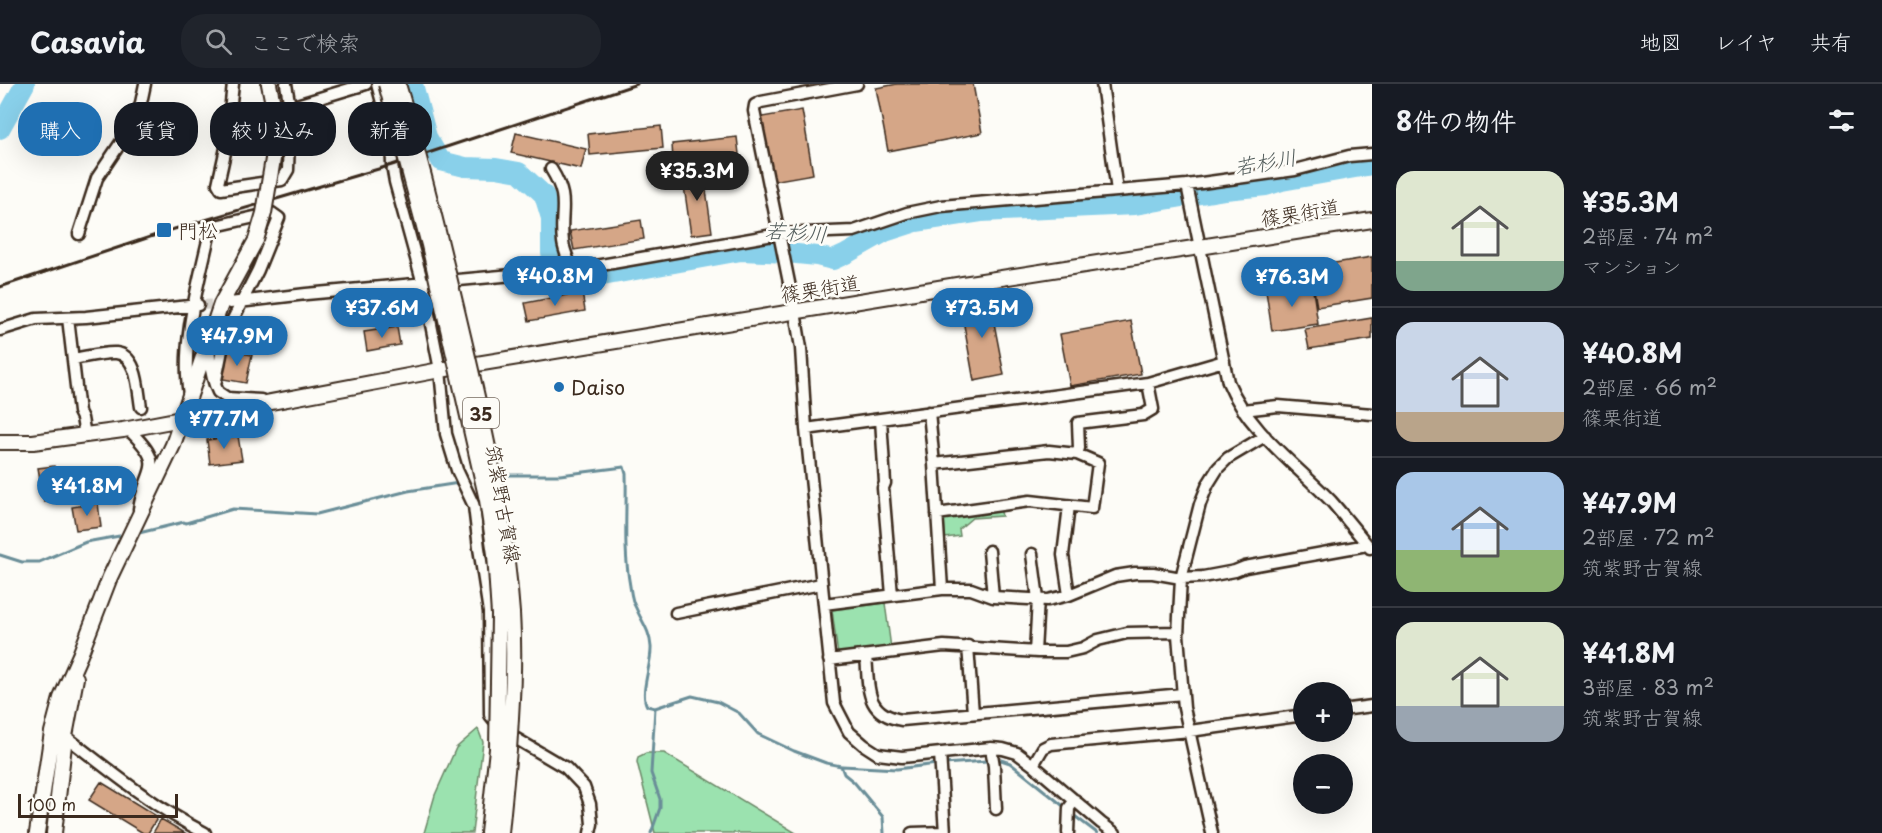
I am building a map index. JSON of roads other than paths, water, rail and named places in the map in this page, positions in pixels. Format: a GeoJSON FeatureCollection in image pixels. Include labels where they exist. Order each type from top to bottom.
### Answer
{"type":"FeatureCollection","features":[{"type":"Feature","properties":{"kind":"main road"},"geometry":{"type":"LineString","coordinates":[[37,833],[59,734],[80,655],[110,576],[173,445],[210,333],[227,291],[256,240],[264,213],[273,159],[272,99],[269,84]]}},
{"type":"Feature","properties":{"kind":"main road","name":"筑紫野古賀線"},"geometry":{"type":"LineString","coordinates":[[386,84],[429,245],[487,501],[495,554],[499,615],[503,750],[501,833]]}},
{"type":"Feature","properties":{"kind":"main road","name":"筑紫野古賀線"},"geometry":{"type":"LineString","coordinates":[[398,84],[441,243],[499,498],[512,614],[513,672],[503,750],[488,833]]}},
{"type":"Feature","properties":{"kind":"main road","name":"篠栗街道"},"geometry":{"type":"LineString","coordinates":[[0,442],[33,442],[128,429],[441,370],[963,284],[1372,220]]}},
{"type":"Feature","properties":{"kind":"main road"},"geometry":{"type":"LineString","coordinates":[[54,833],[59,734]]}},
{"type":"Feature","properties":{"kind":"street"},"geometry":{"type":"LineString","coordinates":[[79,234],[97,178],[138,117],[145,84]]}},
{"type":"Feature","properties":{"kind":"street"},"geometry":{"type":"LineString","coordinates":[[231,102],[233,84]]}},
{"type":"Feature","properties":{"kind":"street"},"geometry":{"type":"LineString","coordinates":[[286,84],[289,102]]}},
{"type":"Feature","properties":{"kind":"street"},"geometry":{"type":"LineString","coordinates":[[307,102],[366,84]]}},
{"type":"Feature","properties":{"kind":"street"},"geometry":{"type":"LineString","coordinates":[[377,84],[391,136],[394,182],[423,284],[441,370],[446,434],[457,470],[474,506],[489,612],[490,715],[503,731],[566,768],[584,787],[590,804],[592,824],[590,833]]}},
{"type":"Feature","properties":{"kind":"street"},"geometry":{"type":"LineString","coordinates":[[857,84],[761,102],[755,105],[754,111],[801,348],[821,584],[834,703],[849,732],[878,754],[902,757],[991,748],[1017,753],[1115,833]]}},
{"type":"Feature","properties":{"kind":"street"},"geometry":{"type":"LineString","coordinates":[[1102,84],[1117,191]]}},
{"type":"Feature","properties":{"kind":"street"},"geometry":{"type":"LineString","coordinates":[[235,303],[306,294],[572,270],[778,234],[854,231],[907,213],[941,206],[1187,185],[1295,170],[1349,156],[1372,154]]}},
{"type":"Feature","properties":{"kind":"street"},"geometry":{"type":"LineString","coordinates":[[224,156],[218,184],[221,189],[282,180],[288,170],[288,156]]}},
{"type":"Feature","properties":{"kind":"street"},"geometry":{"type":"LineString","coordinates":[[551,168],[560,183],[564,197],[563,243],[572,270]]}},
{"type":"Feature","properties":{"kind":"street"},"geometry":{"type":"LineString","coordinates":[[1187,185],[1228,382],[1235,398],[1265,436],[1331,502],[1370,547]]}},
{"type":"Feature","properties":{"kind":"street"},"geometry":{"type":"LineString","coordinates":[[189,394],[186,377],[211,227],[272,213],[279,218],[258,270],[235,303],[225,335],[215,385]]}},
{"type":"Feature","properties":{"kind":"street"},"geometry":{"type":"LineString","coordinates":[[0,330],[36,319],[197,305]]}},
{"type":"Feature","properties":{"kind":"street"},"geometry":{"type":"LineString","coordinates":[[68,318],[79,412],[85,435]]}},
{"type":"Feature","properties":{"kind":"street"},"geometry":{"type":"LineString","coordinates":[[210,333],[209,362],[218,393],[227,398],[276,402]]}},
{"type":"Feature","properties":{"kind":"street"},"geometry":{"type":"LineString","coordinates":[[73,359],[115,353],[122,355],[132,363],[141,407]]}},
{"type":"Feature","properties":{"kind":"street"},"geometry":{"type":"LineString","coordinates":[[807,429],[1148,383],[1224,361]]}},
{"type":"Feature","properties":{"kind":"street"},"geometry":{"type":"LineString","coordinates":[[1077,454],[1079,448],[1078,423],[1143,415],[1153,409],[1148,383]]}},
{"type":"Feature","properties":{"kind":"street"},"geometry":{"type":"LineString","coordinates":[[1243,410],[1278,406],[1372,414]]}},
{"type":"Feature","properties":{"kind":"street"},"geometry":{"type":"LineString","coordinates":[[929,412],[942,589]]}},
{"type":"Feature","properties":{"kind":"street"},"geometry":{"type":"LineString","coordinates":[[881,418],[885,483],[883,488],[892,595]]}},
{"type":"Feature","properties":{"kind":"street"},"geometry":{"type":"LineString","coordinates":[[128,429],[150,453],[152,464],[151,473],[142,493],[137,522]]}},
{"type":"Feature","properties":{"kind":"street"},"geometry":{"type":"LineString","coordinates":[[1212,833],[1184,708],[1178,632],[1181,578],[1200,504],[1208,484],[1218,468],[1228,458],[1265,436]]}},
{"type":"Feature","properties":{"kind":"street"},"geometry":{"type":"LineString","coordinates":[[934,464],[1049,451],[1077,454],[1098,463],[1092,508],[1030,501],[937,514]]}},
{"type":"Feature","properties":{"kind":"street"},"geometry":{"type":"LineString","coordinates":[[1069,506],[1063,555],[1069,596]]}},
{"type":"Feature","properties":{"kind":"street"},"geometry":{"type":"LineString","coordinates":[[824,604],[942,589],[971,589],[993,597],[1048,600],[1069,596],[1114,576],[1153,573],[1181,578],[1224,573],[1245,567],[1370,547]]}},
{"type":"Feature","properties":{"kind":"street"},"geometry":{"type":"LineString","coordinates":[[989,551],[993,597]]}},
{"type":"Feature","properties":{"kind":"street"},"geometry":{"type":"LineString","coordinates":[[1032,554],[1038,599],[1035,652]]}},
{"type":"Feature","properties":{"kind":"street"},"geometry":{"type":"LineString","coordinates":[[676,614],[821,584]]}},
{"type":"Feature","properties":{"kind":"street"},"geometry":{"type":"LineString","coordinates":[[829,660],[944,646],[1066,652],[1083,648],[1098,640],[1127,633],[1178,632]]}},
{"type":"Feature","properties":{"kind":"street"},"geometry":{"type":"LineString","coordinates":[[968,646],[973,713]]}},
{"type":"Feature","properties":{"kind":"street"},"geometry":{"type":"LineString","coordinates":[[866,656],[870,698],[875,708],[883,714],[902,720],[1183,694]]}},
{"type":"Feature","properties":{"kind":"street"},"geometry":{"type":"LineString","coordinates":[[1353,709],[1372,706]]}},
{"type":"Feature","properties":{"kind":"street"},"geometry":{"type":"LineString","coordinates":[[1033,765],[1043,748],[1051,744],[1190,731],[1293,717]]}},
{"type":"Feature","properties":{"kind":"street"},"geometry":{"type":"LineString","coordinates":[[59,734],[177,819],[205,833]]}},
{"type":"Feature","properties":{"kind":"street"},"geometry":{"type":"LineString","coordinates":[[991,748],[996,809]]}},
{"type":"Feature","properties":{"kind":"street"},"geometry":{"type":"LineString","coordinates":[[912,833],[945,832],[940,753]]}},
{"type":"Feature","properties":{"kind":"street"},"geometry":{"type":"LineString","coordinates":[[1068,833],[1069,808],[1074,800]]}},
{"type":"Feature","properties":{"kind":"waterway"},"geometry":{"type":"LineString","coordinates":[[0,129],[25,84]]}},
{"type":"Feature","properties":{"kind":"waterway","name":"若杉川"},"geometry":{"type":"LineString","coordinates":[[413,84],[427,137],[441,161],[465,167],[496,168],[519,172],[544,195],[551,218],[551,253],[561,280],[569,282],[741,251],[787,253],[833,260],[885,232],[916,222],[981,212],[1135,205],[1225,190],[1266,186],[1372,165]]}},
{"type":"Feature","properties":{"kind":"waterway"},"geometry":{"type":"LineString","coordinates":[[498,477],[560,475],[624,467],[628,572],[633,600],[647,631],[651,647],[644,694],[647,706],[655,708],[692,696],[718,702],[739,713],[758,734],[794,751],[841,766],[844,774],[854,782],[883,817],[884,833]]}},
{"type":"Feature","properties":{"kind":"waterway"},"geometry":{"type":"LineString","coordinates":[[135,534],[186,523],[233,509],[317,514],[408,491],[459,483]]}},
{"type":"Feature","properties":{"kind":"waterway"},"geometry":{"type":"LineString","coordinates":[[0,555],[22,562],[39,562],[86,542],[125,535]]}},
{"type":"Feature","properties":{"kind":"waterway"},"geometry":{"type":"LineString","coordinates":[[651,833],[660,808],[660,799],[651,773],[655,708]]}},
{"type":"Feature","properties":{"kind":"waterway"},"geometry":{"type":"LineString","coordinates":[[944,764],[1001,760],[1010,763],[1067,809]]}},
{"type":"Feature","properties":{"kind":"waterway"},"geometry":{"type":"LineString","coordinates":[[842,766],[897,769],[937,764]]}},
{"type":"Feature","properties":{"kind":"waterway"},"geometry":{"type":"LineString","coordinates":[[1072,814],[1097,833]]}},
{"type":"Feature","properties":{"kind":"tunnel"},"geometry":{"type":"LineString","coordinates":[[201,305],[227,304]]}},
{"type":"Feature","properties":{"kind":"railway"},"geometry":{"type":"LineString","coordinates":[[0,287],[171,230],[392,165],[637,84]]}},
{"type":"Feature","properties":{"kind":"place","name":"門松"},"geometry":{"type":"Point","coordinates":[164,230]}},
{"type":"Feature","properties":{"kind":"place","name":"Daiso"},"geometry":{"type":"Point","coordinates":[559,387]}}]}
